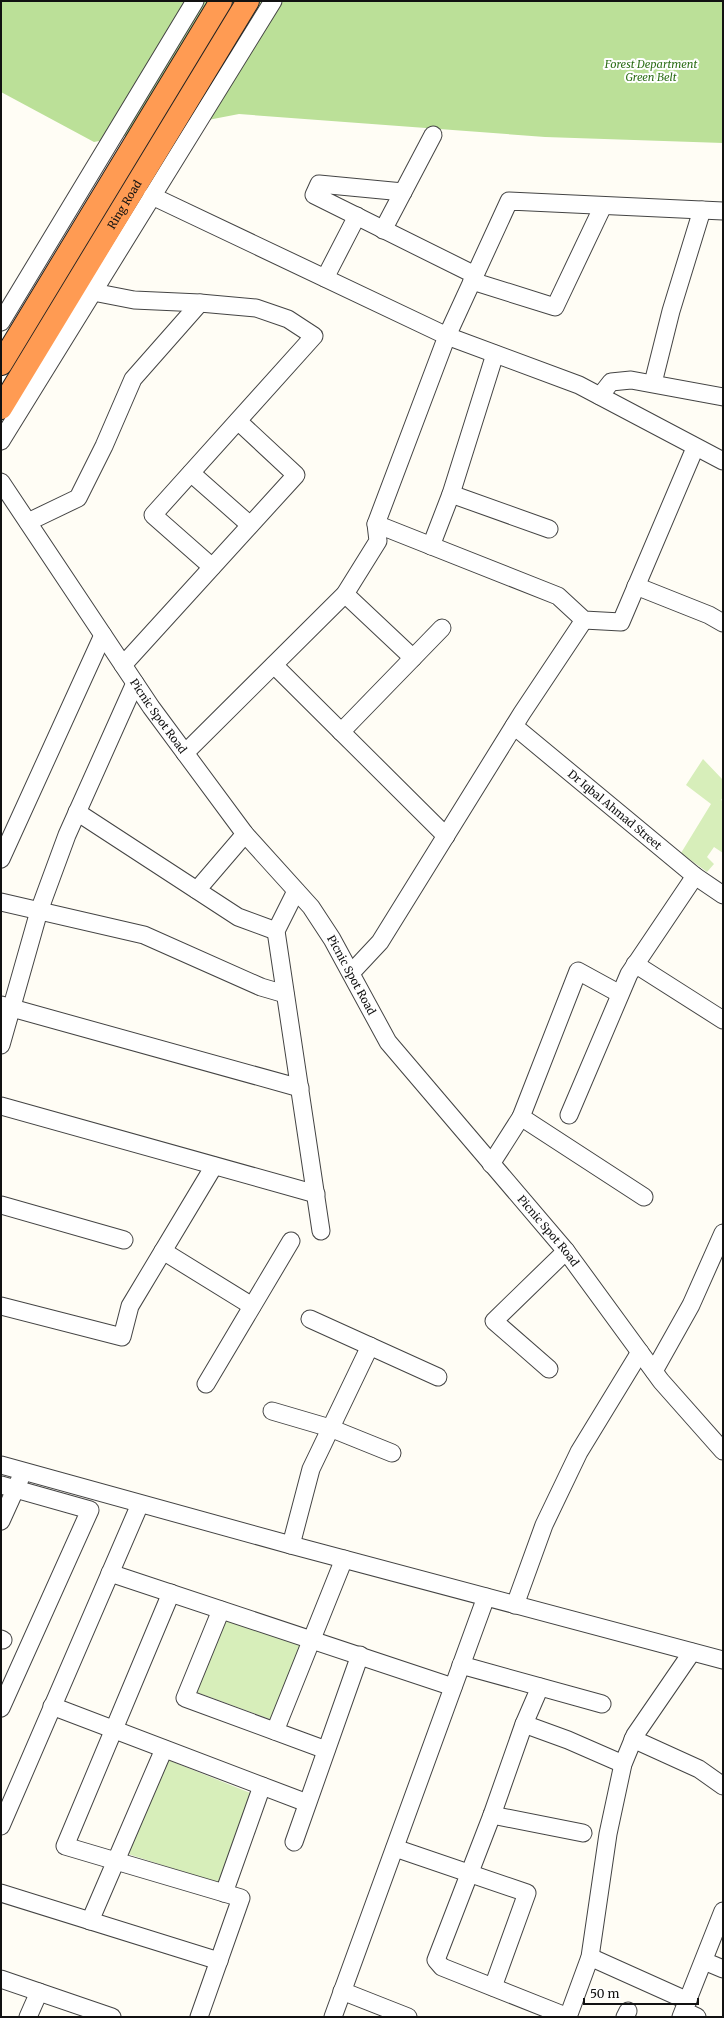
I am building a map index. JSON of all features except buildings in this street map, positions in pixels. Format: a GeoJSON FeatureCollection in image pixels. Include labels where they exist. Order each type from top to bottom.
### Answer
{"type":"FeatureCollection","features":[{"type":"Feature","properties":{"kind":"highway","name":"Ring Road"},"geometry":{"type":"LineString","coordinates":[[1,364],[221,1]]}},
{"type":"Feature","properties":{"kind":"highway","name":"Ring Road"},"geometry":{"type":"LineString","coordinates":[[1,408],[248,1]]}},
{"type":"Feature","properties":{"kind":"street"},"geometry":{"type":"LineString","coordinates":[[1,322],[195,1]]}},
{"type":"Feature","properties":{"kind":"street"},"geometry":{"type":"LineString","coordinates":[[1,442],[273,1]]}},
{"type":"Feature","properties":{"kind":"street"},"geometry":{"type":"LineString","coordinates":[[383,230],[434,135]]}},
{"type":"Feature","properties":{"kind":"street"},"geometry":{"type":"LineString","coordinates":[[403,192],[319,184],[314,195],[357,216],[473,278],[555,307],[602,206]]}},
{"type":"Feature","properties":{"kind":"street"},"geometry":{"type":"LineString","coordinates":[[152,196],[446,336],[579,385],[723,462]]}},
{"type":"Feature","properties":{"kind":"street"},"geometry":{"type":"LineString","coordinates":[[185,753],[345,594],[378,541],[376,524],[446,336],[509,201],[723,211]]}},
{"type":"Feature","properties":{"kind":"street"},"geometry":{"type":"LineString","coordinates":[[653,383],[671,311],[702,210]]}},
{"type":"Feature","properties":{"kind":"street"},"geometry":{"type":"LineString","coordinates":[[325,278],[357,216]]}},
{"type":"Feature","properties":{"kind":"street"},"geometry":{"type":"LineString","coordinates":[[93,292],[134,300],[200,303],[256,308],[288,319],[314,336],[153,515],[212,567]]}},
{"type":"Feature","properties":{"kind":"street"},"geometry":{"type":"LineString","coordinates":[[28,522],[78,498],[104,446],[133,380],[200,303]]}},
{"type":"Feature","properties":{"kind":"street"},"geometry":{"type":"LineString","coordinates":[[431,546],[451,494],[495,354]]}},
{"type":"Feature","properties":{"kind":"street"},"geometry":{"type":"LineString","coordinates":[[600,396],[611,382],[631,380],[723,397]]}},
{"type":"Feature","properties":{"kind":"street"},"geometry":{"type":"LineString","coordinates":[[123,665],[296,475],[238,421]]}},
{"type":"Feature","properties":{"kind":"street"},"geometry":{"type":"LineString","coordinates":[[376,524],[558,596],[584,620],[621,622],[695,448]]}},
{"type":"Feature","properties":{"kind":"street"},"geometry":{"type":"LineString","coordinates":[[191,473],[250,525]]}},
{"type":"Feature","properties":{"kind":"street","name":"Picnic Spot Road"},"geometry":{"type":"LineString","coordinates":[[1,482],[135,683],[185,753],[245,834],[312,907],[332,939],[388,1042],[566,1251],[654,1371],[723,1451]]}},
{"type":"Feature","properties":{"kind":"street"},"geometry":{"type":"LineString","coordinates":[[451,494],[549,529]]}},
{"type":"Feature","properties":{"kind":"street"},"geometry":{"type":"LineString","coordinates":[[636,586],[709,615],[723,623]]}},
{"type":"Feature","properties":{"kind":"street"},"geometry":{"type":"LineString","coordinates":[[345,594],[413,658]]}},
{"type":"Feature","properties":{"kind":"street"},"geometry":{"type":"LineString","coordinates":[[351,973],[380,942],[514,726],[584,620]]}},
{"type":"Feature","properties":{"kind":"street"},"geometry":{"type":"LineString","coordinates":[[341,732],[442,628]]}},
{"type":"Feature","properties":{"kind":"street"},"geometry":{"type":"LineString","coordinates":[[1,859],[103,635]]}},
{"type":"Feature","properties":{"kind":"street"},"geometry":{"type":"LineString","coordinates":[[274,665],[446,836]]}},
{"type":"Feature","properties":{"kind":"street"},"geometry":{"type":"LineString","coordinates":[[1,1045],[6,1007],[39,911],[77,812],[135,683]]}},
{"type":"Feature","properties":{"kind":"street","name":"Dr Iqbal Ahmad Street"},"geometry":{"type":"LineString","coordinates":[[514,726],[695,876],[721,889]]}},
{"type":"Feature","properties":{"kind":"street"},"geometry":{"type":"LineString","coordinates":[[77,812],[238,917],[276,931]]}},
{"type":"Feature","properties":{"kind":"street"},"geometry":{"type":"LineString","coordinates":[[197,890],[245,834]]}},
{"type":"Feature","properties":{"kind":"street"},"geometry":{"type":"LineString","coordinates":[[569,1115],[629,974],[695,876]]}},
{"type":"Feature","properties":{"kind":"street"},"geometry":{"type":"LineString","coordinates":[[296,890],[276,931],[321,1231]]}},
{"type":"Feature","properties":{"kind":"street"},"geometry":{"type":"LineString","coordinates":[[1,902],[144,935],[261,987],[285,994]]}},
{"type":"Feature","properties":{"kind":"street"},"geometry":{"type":"LineString","coordinates":[[636,964],[723,1020]]}},
{"type":"Feature","properties":{"kind":"street"},"geometry":{"type":"LineString","coordinates":[[491,1164],[520,1116],[578,971],[620,994]]}},
{"type":"Feature","properties":{"kind":"street"},"geometry":{"type":"LineString","coordinates":[[6,1007],[300,1088]]}},
{"type":"Feature","properties":{"kind":"street"},"geometry":{"type":"LineString","coordinates":[[1,1106],[316,1194]]}},
{"type":"Feature","properties":{"kind":"street"},"geometry":{"type":"LineString","coordinates":[[520,1116],[644,1197]]}},
{"type":"Feature","properties":{"kind":"street"},"geometry":{"type":"LineString","coordinates":[[1,1306],[122,1337],[130,1306],[214,1166]]}},
{"type":"Feature","properties":{"kind":"street"},"geometry":{"type":"LineString","coordinates":[[1,1205],[124,1240]]}},
{"type":"Feature","properties":{"kind":"street"},"geometry":{"type":"LineString","coordinates":[[654,1371],[691,1305],[723,1233]]}},
{"type":"Feature","properties":{"kind":"street"},"geometry":{"type":"LineString","coordinates":[[206,1384],[291,1241]]}},
{"type":"Feature","properties":{"kind":"street"},"geometry":{"type":"LineString","coordinates":[[163,1251],[252,1306]]}},
{"type":"Feature","properties":{"kind":"street"},"geometry":{"type":"LineString","coordinates":[[549,1368],[494,1321],[566,1251]]}},
{"type":"Feature","properties":{"kind":"street"},"geometry":{"type":"LineString","coordinates":[[310,1319],[438,1377]]}},
{"type":"Feature","properties":{"kind":"street"},"geometry":{"type":"LineString","coordinates":[[291,1545],[311,1469],[370,1346]]}},
{"type":"Feature","properties":{"kind":"street"},"geometry":{"type":"LineString","coordinates":[[515,1605],[544,1525],[579,1452],[640,1352]]}},
{"type":"Feature","properties":{"kind":"street"},"geometry":{"type":"LineString","coordinates":[[272,1411],[330,1428],[392,1453]]}},
{"type":"Feature","properties":{"kind":"street"},"geometry":{"type":"LineString","coordinates":[[1,1465],[291,1545],[723,1660]]}},
{"type":"Feature","properties":{"kind":"street"},"geometry":{"type":"LineString","coordinates":[[1,1521],[8,1487],[23,1471]]}},
{"type":"Feature","properties":{"kind":"street"},"geometry":{"type":"LineString","coordinates":[[1,1708],[90,1510],[8,1487]]}},
{"type":"Feature","properties":{"kind":"street"},"geometry":{"type":"LineString","coordinates":[[1,1826],[140,1504]]}},
{"type":"Feature","properties":{"kind":"street"},"geometry":{"type":"LineString","coordinates":[[275,1731],[344,1559]]}},
{"type":"Feature","properties":{"kind":"street"},"geometry":{"type":"LineString","coordinates":[[110,1573],[453,1687]]}},
{"type":"Feature","properties":{"kind":"street"},"geometry":{"type":"LineString","coordinates":[[171,1594],[65,1846],[241,1898],[199,2017]]}},
{"type":"Feature","properties":{"kind":"street"},"geometry":{"type":"LineString","coordinates":[[333,2017],[486,1597]]}},
{"type":"Feature","properties":{"kind":"street"},"geometry":{"type":"LineString","coordinates":[[221,1610],[185,1698],[326,1750]]}},
{"type":"Feature","properties":{"kind":"street"},"geometry":{"type":"LineString","coordinates":[[540,1687],[524,1724],[492,1815],[436,1960],[442,1967],[568,2017],[590,1957],[608,1834],[623,1764],[633,1739],[692,1652]]}},
{"type":"Feature","properties":{"kind":"street"},"geometry":{"type":"LineString","coordinates":[[294,1842],[360,1655]]}},
{"type":"Feature","properties":{"kind":"street"},"geometry":{"type":"LineString","coordinates":[[461,1665],[602,1704]]}},
{"type":"Feature","properties":{"kind":"street"},"geometry":{"type":"LineString","coordinates":[[52,1706],[307,1803]]}},
{"type":"Feature","properties":{"kind":"street"},"geometry":{"type":"LineString","coordinates":[[524,1724],[568,1740],[623,1764]]}},
{"type":"Feature","properties":{"kind":"street"},"geometry":{"type":"LineString","coordinates":[[633,1739],[699,1769],[723,1786]]}},
{"type":"Feature","properties":{"kind":"street"},"geometry":{"type":"LineString","coordinates":[[90,1921],[164,1749]]}},
{"type":"Feature","properties":{"kind":"street"},"geometry":{"type":"LineString","coordinates":[[224,1893],[262,1786]]}},
{"type":"Feature","properties":{"kind":"street"},"geometry":{"type":"LineString","coordinates":[[492,1815],[583,1833]]}},
{"type":"Feature","properties":{"kind":"street"},"geometry":{"type":"LineString","coordinates":[[394,1848],[527,1893],[493,1987]]}},
{"type":"Feature","properties":{"kind":"street"},"geometry":{"type":"LineString","coordinates":[[1,1893],[219,1961]]}},
{"type":"Feature","properties":{"kind":"street"},"geometry":{"type":"LineString","coordinates":[[590,1957],[687,2011],[704,1961],[722,1916]]}},
{"type":"Feature","properties":{"kind":"street"},"geometry":{"type":"LineString","coordinates":[[704,1961],[723,1969]]}},
{"type":"Feature","properties":{"kind":"street"},"geometry":{"type":"LineString","coordinates":[[1,1979],[111,2017]]}},
{"type":"Feature","properties":{"kind":"street"},"geometry":{"type":"LineString","coordinates":[[342,1991],[408,2017]]}},
{"type":"Feature","properties":{"kind":"street"},"geometry":{"type":"LineString","coordinates":[[28,2017],[39,1992]]}},
{"type":"Feature","properties":{"kind":"green space","name":"Forest Department Green Belt"},"geometry":{"type":"Polygon","coordinates":[[[1,1],[723,1],[723,143],[545,137],[239,114],[94,142],[1,92],[1,1]]]}},
{"type":"Feature","properties":{"kind":"green space"},"geometry":{"type":"Polygon","coordinates":[[[703,759],[723,780],[723,797],[721,800],[723,801],[723,853],[714,847],[707,857],[714,864],[707,872],[681,853],[711,804],[686,785],[703,759]]]}},
{"type":"Feature","properties":{"kind":"green space"},"geometry":{"type":"Polygon","coordinates":[[[226,1618],[301,1644],[270,1719],[196,1692],[226,1618]]]}},
{"type":"Feature","properties":{"kind":"green space"},"geometry":{"type":"Polygon","coordinates":[[[168,1760],[253,1794],[221,1884],[128,1854],[168,1760]]]}}]}
